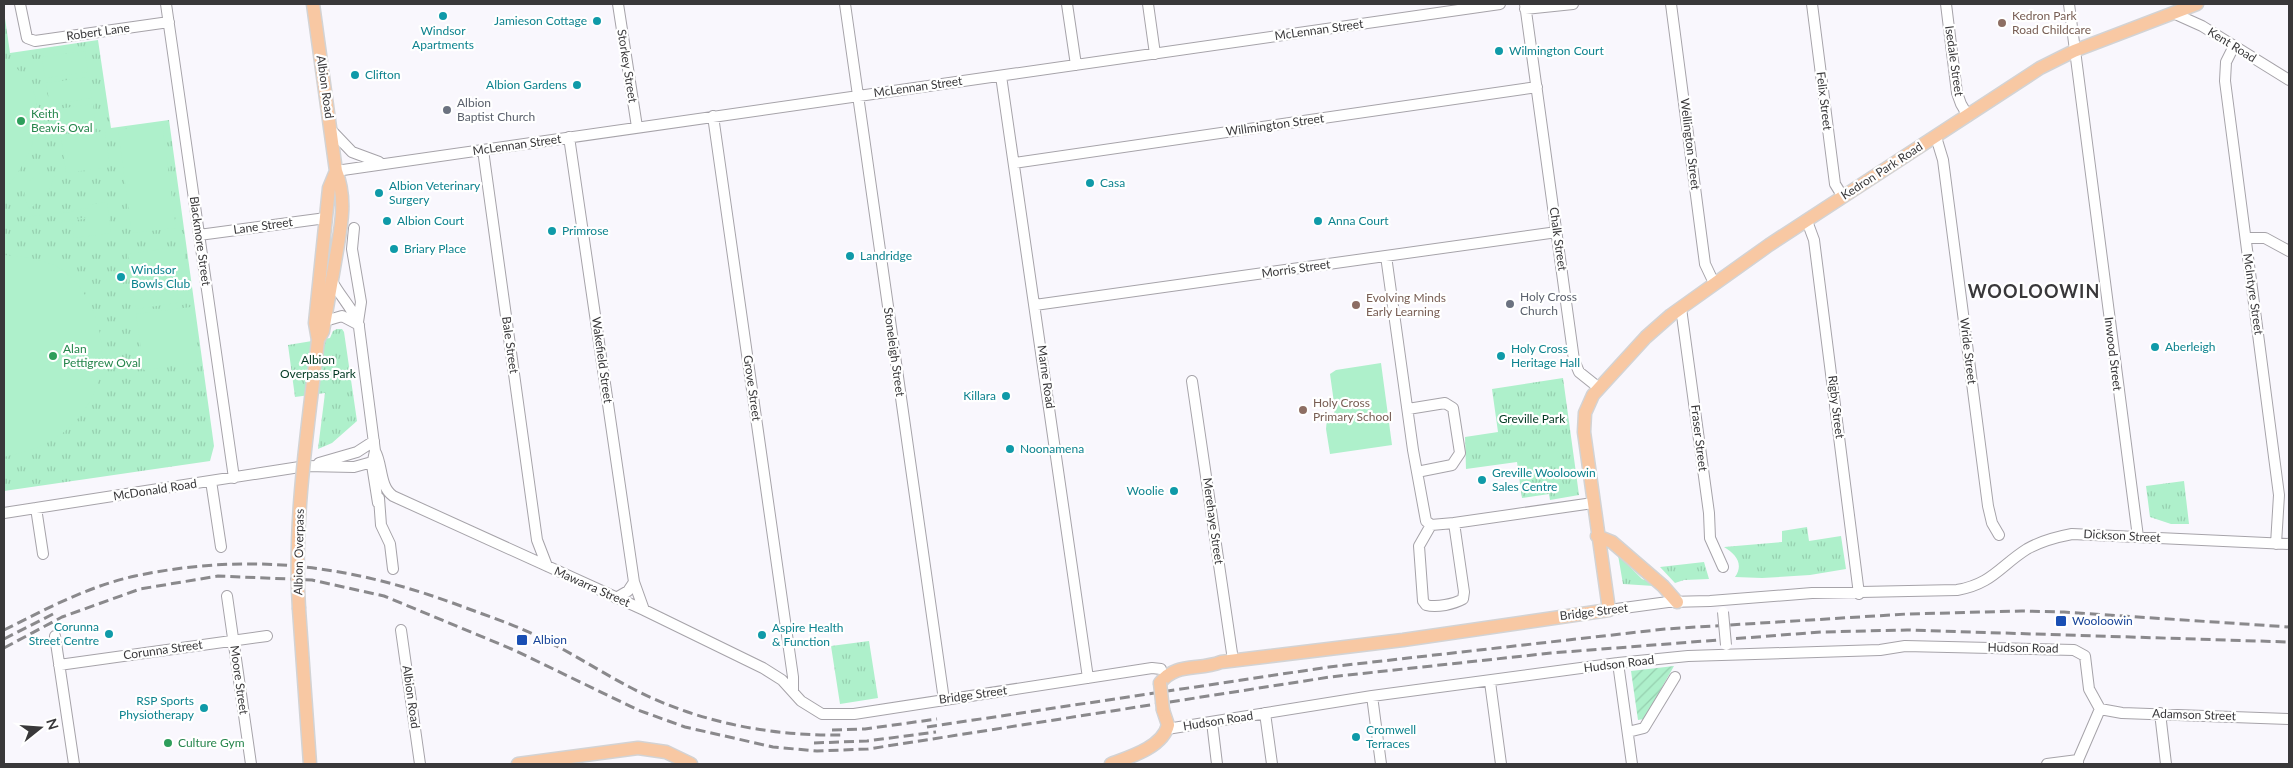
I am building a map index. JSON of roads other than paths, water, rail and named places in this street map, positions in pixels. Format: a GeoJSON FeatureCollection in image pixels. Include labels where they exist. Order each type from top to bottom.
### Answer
{"type":"FeatureCollection","features":[{"type":"Feature","properties":{"kind":"main road","name":"Albion Road"},"geometry":{"type":"LineString","coordinates":[[313,4],[336,171]]}},
{"type":"Feature","properties":{"kind":"main road","name":"Kedron Park Road"},"geometry":{"type":"LineString","coordinates":[[1599,388],[1646,337],[1714,283],[2040,68],[2074,51],[2198,4]]}},
{"type":"Feature","properties":{"kind":"main road","name":"Albion Overpass"},"geometry":{"type":"LineString","coordinates":[[310,764],[297,570],[299,516],[318,340],[315,323],[329,188],[336,171]]}},
{"type":"Feature","properties":{"kind":"main road","name":"Albion Overpass"},"geometry":{"type":"LineString","coordinates":[[318,340],[323,333],[343,208],[343,190],[336,171]]}},
{"type":"Feature","properties":{"kind":"main road"},"geometry":{"type":"LineString","coordinates":[[1599,388],[1587,406],[1583,422],[1597,536],[1609,610]]}},
{"type":"Feature","properties":{"kind":"main road"},"geometry":{"type":"LineString","coordinates":[[1597,536],[1612,542],[1663,586],[1677,602]]}},
{"type":"Feature","properties":{"kind":"main road","name":"Bridge Street"},"geometry":{"type":"LineString","coordinates":[[1160,683],[1174,670],[1208,667],[1227,661],[1402,640],[1609,610]]}},
{"type":"Feature","properties":{"kind":"main road","name":"Bridge Street"},"geometry":{"type":"LineString","coordinates":[[1161,669],[1174,663],[1192,660],[1227,661]]}},
{"type":"Feature","properties":{"kind":"main road"},"geometry":{"type":"LineString","coordinates":[[1161,669],[1158,676],[1167,719],[1162,728]]}},
{"type":"Feature","properties":{"kind":"main road","name":"Hudson Road"},"geometry":{"type":"LineString","coordinates":[[1109,764],[1129,757],[1156,742],[1162,728]]}},
{"type":"Feature","properties":{"kind":"main road"},"geometry":{"type":"LineString","coordinates":[[518,764],[638,748],[666,752],[691,764]]}},
{"type":"Feature","properties":{"kind":"street","name":"Robert Lane"},"geometry":{"type":"LineString","coordinates":[[20,4],[27,38],[34,41],[169,22]]}},
{"type":"Feature","properties":{"kind":"street","name":"Blackmore Street"},"geometry":{"type":"LineString","coordinates":[[166,4],[234,478]]}},
{"type":"Feature","properties":{"kind":"street","name":"Storkey Street"},"geometry":{"type":"LineString","coordinates":[[618,4],[637,127]]}},
{"type":"Feature","properties":{"kind":"street","name":"Stoneleigh Street"},"geometry":{"type":"LineString","coordinates":[[845,4],[944,700]]}},
{"type":"Feature","properties":{"kind":"street"},"geometry":{"type":"LineString","coordinates":[[1067,4],[1076,65]]}},
{"type":"Feature","properties":{"kind":"street"},"geometry":{"type":"LineString","coordinates":[[1148,4],[1155,54]]}},
{"type":"Feature","properties":{"kind":"street","name":"McLennan Street"},"geometry":{"type":"LineString","coordinates":[[336,171],[1500,4]]}},
{"type":"Feature","properties":{"kind":"street"},"geometry":{"type":"LineString","coordinates":[[1525,6],[1573,4]]}},
{"type":"Feature","properties":{"kind":"street","name":"Wellington Street"},"geometry":{"type":"LineString","coordinates":[[1672,4],[1705,264],[1714,283]]}},
{"type":"Feature","properties":{"kind":"street","name":"Felix Street"},"geometry":{"type":"LineString","coordinates":[[1812,4],[1835,184],[1843,197]]}},
{"type":"Feature","properties":{"kind":"street","name":"Isedale Street"},"geometry":{"type":"LineString","coordinates":[[1946,4],[1957,93],[1968,116]]}},
{"type":"Feature","properties":{"kind":"street","name":"Inwood Street"},"geometry":{"type":"LineString","coordinates":[[2069,4],[2138,537]]}},
{"type":"Feature","properties":{"kind":"street","name":"Chalk Street"},"geometry":{"type":"LineString","coordinates":[[1525,6],[1575,365],[1579,372],[1599,388]]}},
{"type":"Feature","properties":{"kind":"street","name":"Kent Road"},"geometry":{"type":"LineString","coordinates":[[2173,13],[2199,24],[2289,80]]}},
{"type":"Feature","properties":{"kind":"street","name":"McIntyre Street"},"geometry":{"type":"LineString","coordinates":[[2234,46],[2226,62],[2225,81],[2279,495],[2276,544]]}},
{"type":"Feature","properties":{"kind":"street","name":"Marne Road"},"geometry":{"type":"LineString","coordinates":[[1001,76],[1088,678]]}},
{"type":"Feature","properties":{"kind":"street","name":"Willmington Street"},"geometry":{"type":"LineString","coordinates":[[1014,163],[1537,87]]}},
{"type":"Feature","properties":{"kind":"street","name":"Grove Street"},"geometry":{"type":"LineString","coordinates":[[713,116],[793,677],[792,692]]}},
{"type":"Feature","properties":{"kind":"street"},"geometry":{"type":"LineString","coordinates":[[331,130],[352,152],[384,163]]}},
{"type":"Feature","properties":{"kind":"street","name":"Wakefield Street"},"geometry":{"type":"LineString","coordinates":[[569,137],[634,582],[644,610]]}},
{"type":"Feature","properties":{"kind":"street","name":"Wride Street"},"geometry":{"type":"LineString","coordinates":[[1936,137],[1943,160],[1988,506],[1992,523],[1999,535]]}},
{"type":"Feature","properties":{"kind":"street","name":"Bale Street"},"geometry":{"type":"LineString","coordinates":[[483,150],[537,540],[547,566]]}},
{"type":"Feature","properties":{"kind":"street","name":"Lane Street"},"geometry":{"type":"LineString","coordinates":[[199,235],[326,218]]}},
{"type":"Feature","properties":{"kind":"street","name":"Rigby Street"},"geometry":{"type":"LineString","coordinates":[[1808,221],[1814,240],[1859,594]]}},
{"type":"Feature","properties":{"kind":"street"},"geometry":{"type":"LineString","coordinates":[[354,228],[352,250],[361,302],[358,325]]}},
{"type":"Feature","properties":{"kind":"street","name":"Morris Street"},"geometry":{"type":"LineString","coordinates":[[1035,305],[1557,232]]}},
{"type":"Feature","properties":{"kind":"street"},"geometry":{"type":"LineString","coordinates":[[2246,238],[2265,238],[2289,251]]}},
{"type":"Feature","properties":{"kind":"street"},"geometry":{"type":"LineString","coordinates":[[1386,256],[1417,472],[1426,520],[1431,524],[1454,523],[1593,504]]}},
{"type":"Feature","properties":{"kind":"street"},"geometry":{"type":"LineString","coordinates":[[332,281],[342,299],[352,309],[358,325],[374,446],[387,491],[380,496],[378,503]]}},
{"type":"Feature","properties":{"kind":"street","name":"Fraser Street"},"geometry":{"type":"LineString","coordinates":[[1681,308],[1709,513],[1710,533],[1722,567]]}},
{"type":"Feature","properties":{"kind":"street"},"geometry":{"type":"LineString","coordinates":[[325,321],[333,317],[342,316],[358,325]]}},
{"type":"Feature","properties":{"kind":"street","name":"Merehaye Street"},"geometry":{"type":"LineString","coordinates":[[1192,381],[1227,661]]}},
{"type":"Feature","properties":{"kind":"street"},"geometry":{"type":"LineString","coordinates":[[1408,409],[1445,404],[1453,408],[1460,452],[1452,465],[1417,472]]}},
{"type":"Feature","properties":{"kind":"street"},"geometry":{"type":"LineString","coordinates":[[374,446],[372,462],[378,503],[382,527],[390,544],[393,569]]}},
{"type":"Feature","properties":{"kind":"street","name":"McDonald Road"},"geometry":{"type":"LineString","coordinates":[[4,513],[306,466],[374,446]]}},
{"type":"Feature","properties":{"kind":"street","name":"McDonald Road"},"geometry":{"type":"LineString","coordinates":[[306,466],[354,467],[372,462]]}},
{"type":"Feature","properties":{"kind":"street"},"geometry":{"type":"LineString","coordinates":[[211,481],[220,547]]}},
{"type":"Feature","properties":{"kind":"street","name":"Mawarra Street"},"geometry":{"type":"LineString","coordinates":[[387,491],[395,498],[644,610],[772,673],[792,692]]}},
{"type":"Feature","properties":{"kind":"street"},"geometry":{"type":"LineString","coordinates":[[36,508],[43,554]]}},
{"type":"Feature","properties":{"kind":"street"},"geometry":{"type":"LineString","coordinates":[[1431,524],[1419,546],[1423,600],[1426,605],[1431,606],[1457,603],[1463,599],[1464,592],[1454,523]]}},
{"type":"Feature","properties":{"kind":"street","name":"Dickson Street"},"geometry":{"type":"LineString","coordinates":[[1969,588],[1994,576],[2029,548],[2051,539],[2078,534],[2289,544]]}},
{"type":"Feature","properties":{"kind":"street"},"geometry":{"type":"LineString","coordinates":[[527,557],[537,540]]}},
{"type":"Feature","properties":{"kind":"street"},"geometry":{"type":"LineString","coordinates":[[616,598],[628,592],[634,582]]}},
{"type":"Feature","properties":{"kind":"street","name":"Bridge Street"},"geometry":{"type":"LineString","coordinates":[[1609,610],[1677,602],[1812,593],[1859,594],[1947,591],[1969,588]]}},
{"type":"Feature","properties":{"kind":"street","name":"Moore Street"},"geometry":{"type":"LineString","coordinates":[[227,596],[251,764]]}},
{"type":"Feature","properties":{"kind":"street"},"geometry":{"type":"LineString","coordinates":[[1722,600],[1727,656]]}},
{"type":"Feature","properties":{"kind":"street","name":"Albion Road"},"geometry":{"type":"LineString","coordinates":[[401,630],[420,764]]}},
{"type":"Feature","properties":{"kind":"street"},"geometry":{"type":"LineString","coordinates":[[55,636],[74,764]]}},
{"type":"Feature","properties":{"kind":"street","name":"Corunna Street"},"geometry":{"type":"LineString","coordinates":[[59,665],[267,636]]}},
{"type":"Feature","properties":{"kind":"street","name":"Hudson Road"},"geometry":{"type":"LineString","coordinates":[[1162,728],[1212,722],[1372,696],[1490,682],[1618,663],[1688,656],[1880,650],[1905,646],[2074,650],[2085,656],[2089,689],[2100,709]]}},
{"type":"Feature","properties":{"kind":"street"},"geometry":{"type":"LineString","coordinates":[[772,673],[790,659]]}},
{"type":"Feature","properties":{"kind":"street"},"geometry":{"type":"LineString","coordinates":[[1618,663],[1632,764]]}},
{"type":"Feature","properties":{"kind":"street","name":"Bridge Street"},"geometry":{"type":"LineString","coordinates":[[792,692],[811,708],[822,714],[834,715],[1152,668],[1161,669]]}},
{"type":"Feature","properties":{"kind":"street"},"geometry":{"type":"LineString","coordinates":[[1628,732],[1644,728],[1675,677]]}},
{"type":"Feature","properties":{"kind":"street"},"geometry":{"type":"LineString","coordinates":[[1490,682],[1502,764]]}},
{"type":"Feature","properties":{"kind":"street"},"geometry":{"type":"LineString","coordinates":[[1372,696],[1382,764]]}},
{"type":"Feature","properties":{"kind":"street"},"geometry":{"type":"LineString","coordinates":[[2046,764],[2078,762],[2100,709]]}},
{"type":"Feature","properties":{"kind":"street","name":"Adamson Street"},"geometry":{"type":"LineString","coordinates":[[2100,709],[2122,713],[2160,713],[2289,720]]}},
{"type":"Feature","properties":{"kind":"street"},"geometry":{"type":"LineString","coordinates":[[1265,713],[1272,764]]}},
{"type":"Feature","properties":{"kind":"street"},"geometry":{"type":"LineString","coordinates":[[2160,713],[2166,764]]}},
{"type":"Feature","properties":{"kind":"street"},"geometry":{"type":"LineString","coordinates":[[1212,722],[1217,764]]}},
{"type":"Feature","properties":{"kind":"railway"},"geometry":{"type":"LineString","coordinates":[[4,630],[84,592],[135,576],[179,568],[222,565],[264,564],[305,567],[386,582],[427,594],[499,620],[538,636],[639,692],[698,715],[722,722],[770,731],[842,735]]}},
{"type":"Feature","properties":{"kind":"railway"},"geometry":{"type":"LineString","coordinates":[[4,648],[62,617],[140,589],[218,576],[312,580],[384,596],[514,650],[638,710],[685,727],[773,747],[817,751],[868,749],[1330,677],[1551,653],[1821,632],[1907,630],[2289,642]]}},
{"type":"Feature","properties":{"kind":"railway"},"geometry":{"type":"LineString","coordinates":[[927,727],[1329,667],[1665,629],[1907,614],[2022,611],[2064,612],[2289,627]]}},
{"type":"Feature","properties":{"kind":"railway"},"geometry":{"type":"LineString","coordinates":[[4,639],[53,614]]}},
{"type":"Feature","properties":{"kind":"railway"},"geometry":{"type":"LineString","coordinates":[[832,730],[865,729],[937,719]]}},
{"type":"Feature","properties":{"kind":"railway"},"geometry":{"type":"LineString","coordinates":[[814,743],[867,741],[936,732]]}},
{"type":"Feature","properties":{"kind":"place","name":"Windsor Apartments"},"geometry":{"type":"Point","coordinates":[443,16]}},
{"type":"Feature","properties":{"kind":"place","name":"Jamieson Cottage"},"geometry":{"type":"Point","coordinates":[597,21]}},
{"type":"Feature","properties":{"kind":"place","name":"Kedron Park Road Childcare"},"geometry":{"type":"Point","coordinates":[2002,23]}},
{"type":"Feature","properties":{"kind":"place","name":"Wilmington Court"},"geometry":{"type":"Point","coordinates":[1499,51]}},
{"type":"Feature","properties":{"kind":"place","name":"Clifton"},"geometry":{"type":"Point","coordinates":[355,75]}},
{"type":"Feature","properties":{"kind":"place","name":"Albion Gardens"},"geometry":{"type":"Point","coordinates":[577,85]}},
{"type":"Feature","properties":{"kind":"place","name":"Albion Baptist Church"},"geometry":{"type":"Point","coordinates":[447,110]}},
{"type":"Feature","properties":{"kind":"place","name":"Keith Beavis Oval"},"geometry":{"type":"Point","coordinates":[21,121]}},
{"type":"Feature","properties":{"kind":"place","name":"Casa"},"geometry":{"type":"Point","coordinates":[1090,183]}},
{"type":"Feature","properties":{"kind":"place","name":"Albion Veterinary Surgery"},"geometry":{"type":"Point","coordinates":[379,193]}},
{"type":"Feature","properties":{"kind":"place","name":"Albion Court"},"geometry":{"type":"Point","coordinates":[387,221]}},
{"type":"Feature","properties":{"kind":"place","name":"Anna Court"},"geometry":{"type":"Point","coordinates":[1318,221]}},
{"type":"Feature","properties":{"kind":"place","name":"Primrose"},"geometry":{"type":"Point","coordinates":[552,231]}},
{"type":"Feature","properties":{"kind":"place","name":"Briary Place"},"geometry":{"type":"Point","coordinates":[394,249]}},
{"type":"Feature","properties":{"kind":"place","name":"Landridge"},"geometry":{"type":"Point","coordinates":[850,256]}},
{"type":"Feature","properties":{"kind":"place","name":"Windsor Bowls Club"},"geometry":{"type":"Point","coordinates":[121,277]}},
{"type":"Feature","properties":{"kind":"place","name":"Holy Cross Church"},"geometry":{"type":"Point","coordinates":[1510,304]}},
{"type":"Feature","properties":{"kind":"place","name":"Evolving Minds Early Learning"},"geometry":{"type":"Point","coordinates":[1356,305]}},
{"type":"Feature","properties":{"kind":"place","name":"Aberleigh"},"geometry":{"type":"Point","coordinates":[2155,347]}},
{"type":"Feature","properties":{"kind":"place","name":"Alan Pettigrew Oval"},"geometry":{"type":"Point","coordinates":[53,356]}},
{"type":"Feature","properties":{"kind":"place","name":"Holy Cross Heritage Hall"},"geometry":{"type":"Point","coordinates":[1501,356]}},
{"type":"Feature","properties":{"kind":"place","name":"Killara"},"geometry":{"type":"Point","coordinates":[1006,396]}},
{"type":"Feature","properties":{"kind":"place","name":"Holy Cross Primary School"},"geometry":{"type":"Point","coordinates":[1303,410]}},
{"type":"Feature","properties":{"kind":"place","name":"Noonamena"},"geometry":{"type":"Point","coordinates":[1010,449]}},
{"type":"Feature","properties":{"kind":"place","name":"Greville Wooloowin Sales Centre"},"geometry":{"type":"Point","coordinates":[1482,480]}},
{"type":"Feature","properties":{"kind":"place","name":"Woolie"},"geometry":{"type":"Point","coordinates":[1174,491]}},
{"type":"Feature","properties":{"kind":"place","name":"Wooloowin"},"geometry":{"type":"Point","coordinates":[2061,621]}},
{"type":"Feature","properties":{"kind":"place","name":"Corunna Street Centre"},"geometry":{"type":"Point","coordinates":[109,634]}},
{"type":"Feature","properties":{"kind":"place","name":"Aspire Health & Function"},"geometry":{"type":"Point","coordinates":[762,635]}},
{"type":"Feature","properties":{"kind":"place","name":"Albion"},"geometry":{"type":"Point","coordinates":[522,640]}},
{"type":"Feature","properties":{"kind":"place","name":"RSP Sports Physiotherapy"},"geometry":{"type":"Point","coordinates":[204,708]}},
{"type":"Feature","properties":{"kind":"place","name":"Cromwell Terraces"},"geometry":{"type":"Point","coordinates":[1356,737]}},
{"type":"Feature","properties":{"kind":"place","name":"Culture Gym"},"geometry":{"type":"Point","coordinates":[168,743]}},
{"type":"Feature","properties":{"kind":"district","name":"WOOLOOWIN"},"geometry":{"type":"Point","coordinates":[2034,292]}},
{"type":"Feature","properties":{"kind":"park label","name":"Albion Overpass Park"},"geometry":{"type":"Point","coordinates":[318,367]}},
{"type":"Feature","properties":{"kind":"park label","name":"Greville Park"},"geometry":{"type":"Point","coordinates":[1532,419]}}]}
